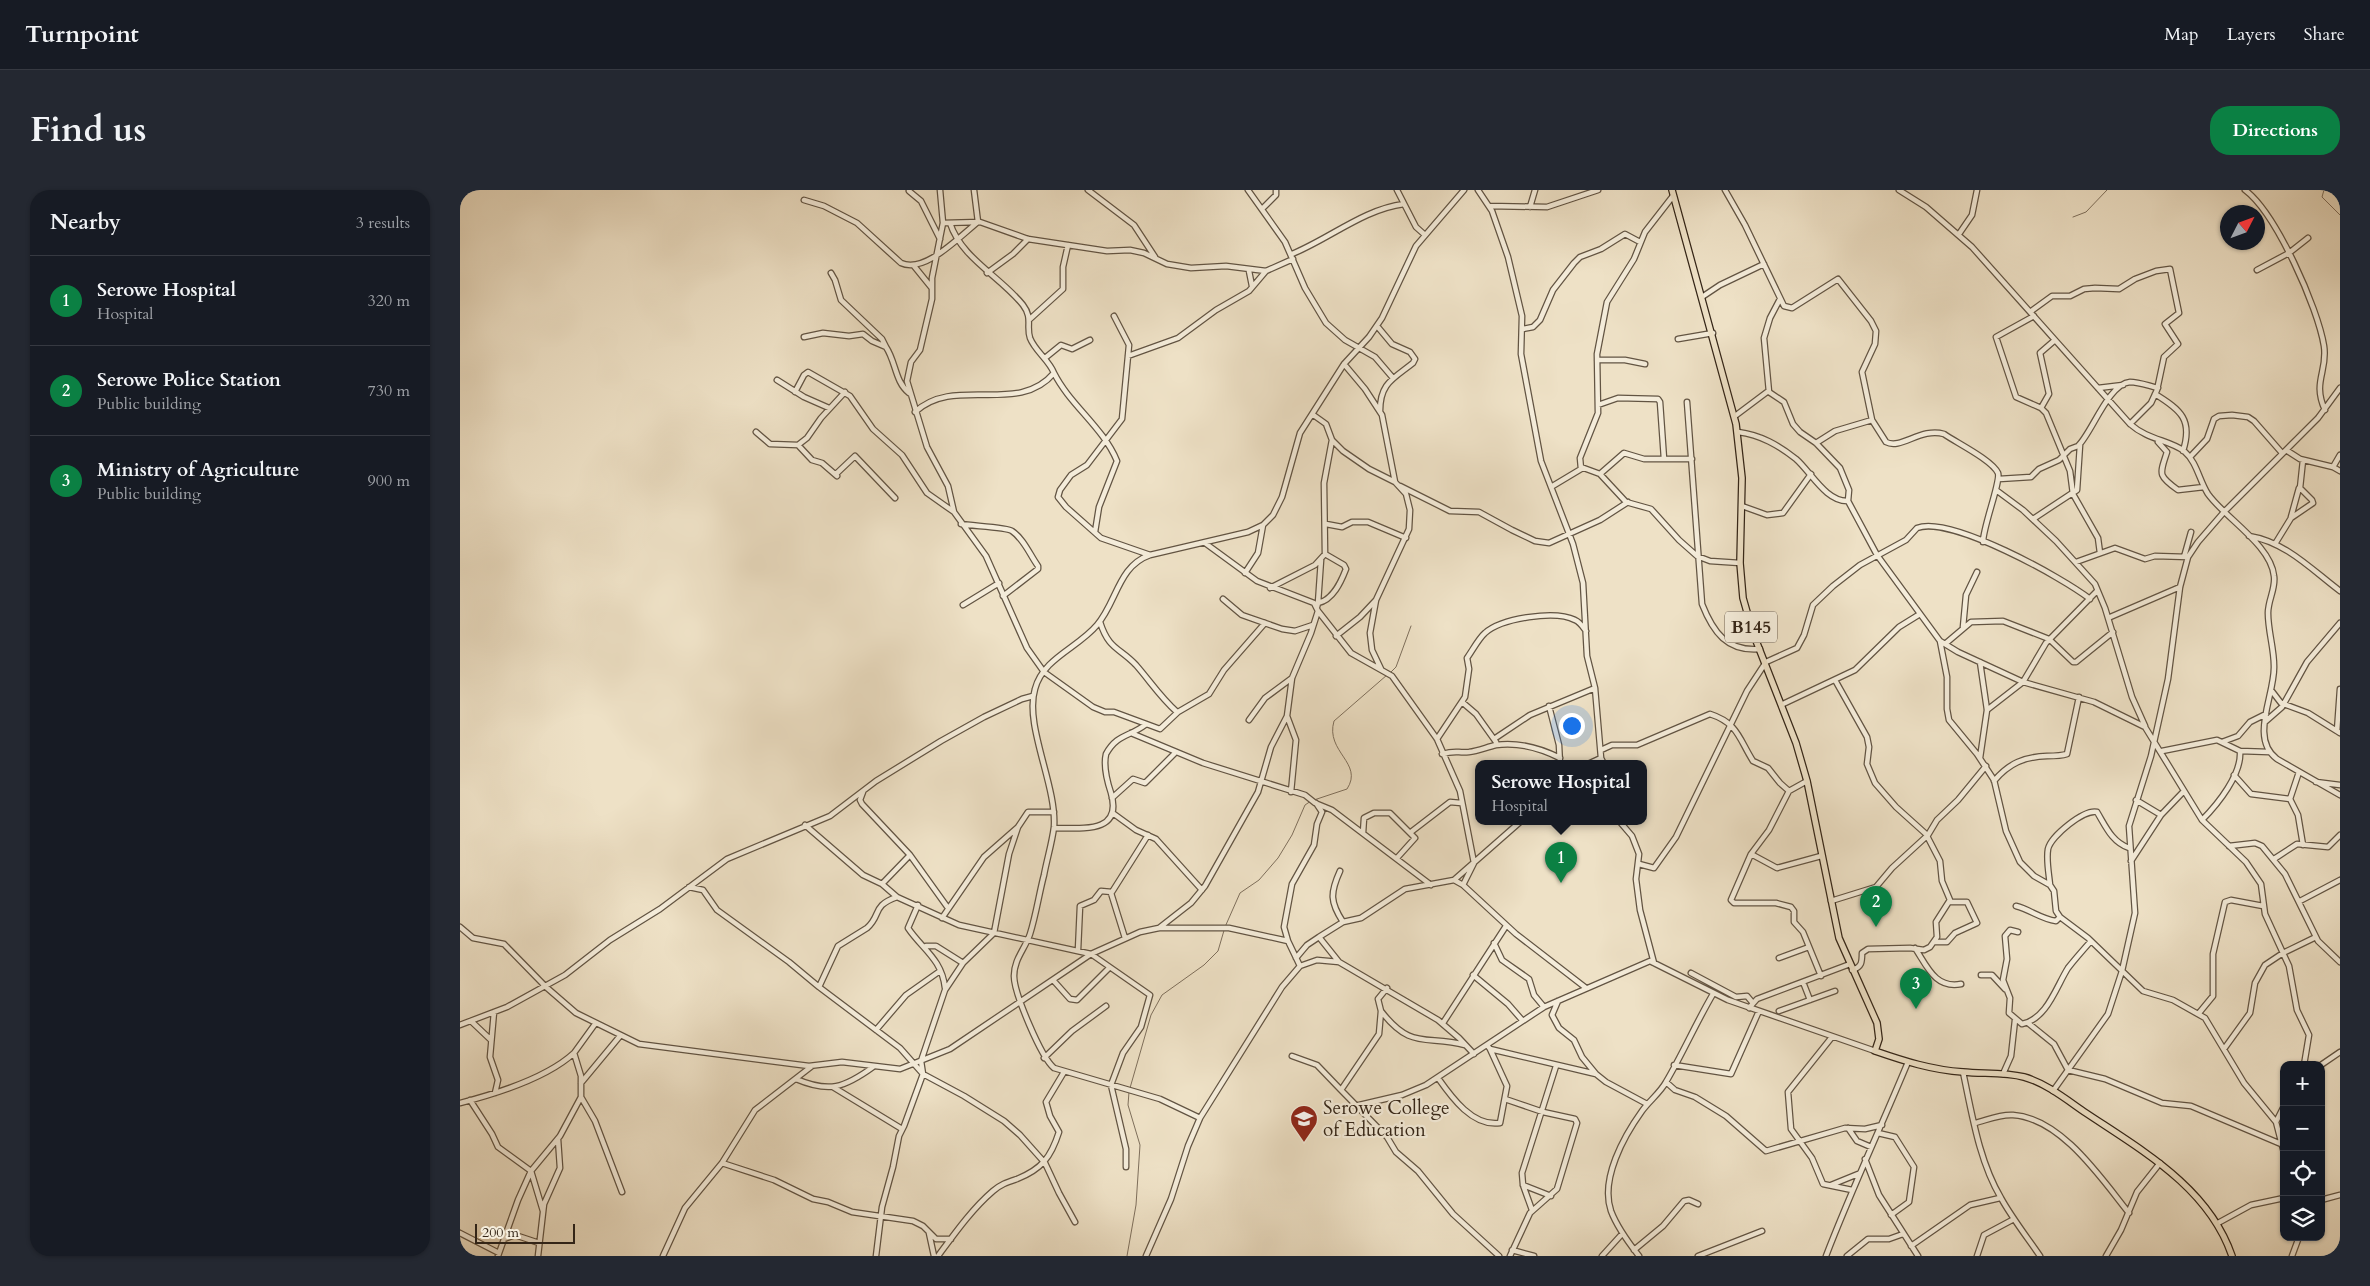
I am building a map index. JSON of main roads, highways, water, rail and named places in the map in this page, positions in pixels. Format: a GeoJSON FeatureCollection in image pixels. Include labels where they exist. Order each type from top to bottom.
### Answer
{"type":"FeatureCollection","features":[{"type":"Feature","properties":{"kind":"main road","name":"B145"},"geometry":{"type":"LineString","coordinates":[[1672,193],[1738,432],[1742,506],[1740,563],[1743,598],[1760,649],[1783,704],[1807,781],[1839,938],[1877,1023],[1878,1039],[1874,1051],[1908,1062],[1963,1072],[2003,1074],[2032,1080],[2053,1091],[2160,1163],[2183,1182],[2218,1223],[2232,1256]]}},
{"type":"Feature","properties":{"kind":"waterway"},"geometry":{"type":"LineString","coordinates":[[2073,217],[2086,212],[2107,190]]}},
{"type":"Feature","properties":{"kind":"waterway"},"geometry":{"type":"LineString","coordinates":[[2324,190],[2322,197],[2340,215]]}},
{"type":"Feature","properties":{"kind":"waterway"},"geometry":{"type":"LineString","coordinates":[[1390,673],[1396,667],[1411,626]]}},
{"type":"Feature","properties":{"kind":"waterway"},"geometry":{"type":"LineString","coordinates":[[1314,800],[1347,789],[1351,780],[1351,772],[1335,741],[1333,732],[1334,721],[1387,675]]}},
{"type":"Feature","properties":{"kind":"waterway"},"geometry":{"type":"LineString","coordinates":[[1130,1088],[1151,1015],[1162,995],[1204,965],[1218,951],[1225,927],[1240,893],[1259,880],[1278,858],[1292,835],[1305,805],[1311,801]]}},
{"type":"Feature","properties":{"kind":"waterway"},"geometry":{"type":"LineString","coordinates":[[1127,1256],[1136,1205],[1140,1145],[1128,1105],[1129,1092]]}},
{"type":"Feature","properties":{"kind":"place","name":"Serowe Hospital"},"geometry":{"type":"Point","coordinates":[1561,883]}},
{"type":"Feature","properties":{"kind":"place","name":"Serowe Police Station"},"geometry":{"type":"Point","coordinates":[1876,927]}},
{"type":"Feature","properties":{"kind":"place","name":"Ministry of Agriculture"},"geometry":{"type":"Point","coordinates":[1916,1009]}},
{"type":"Feature","properties":{"kind":"place","name":"Serowe College of Education"},"geometry":{"type":"Point","coordinates":[1304,1143]}}]}
